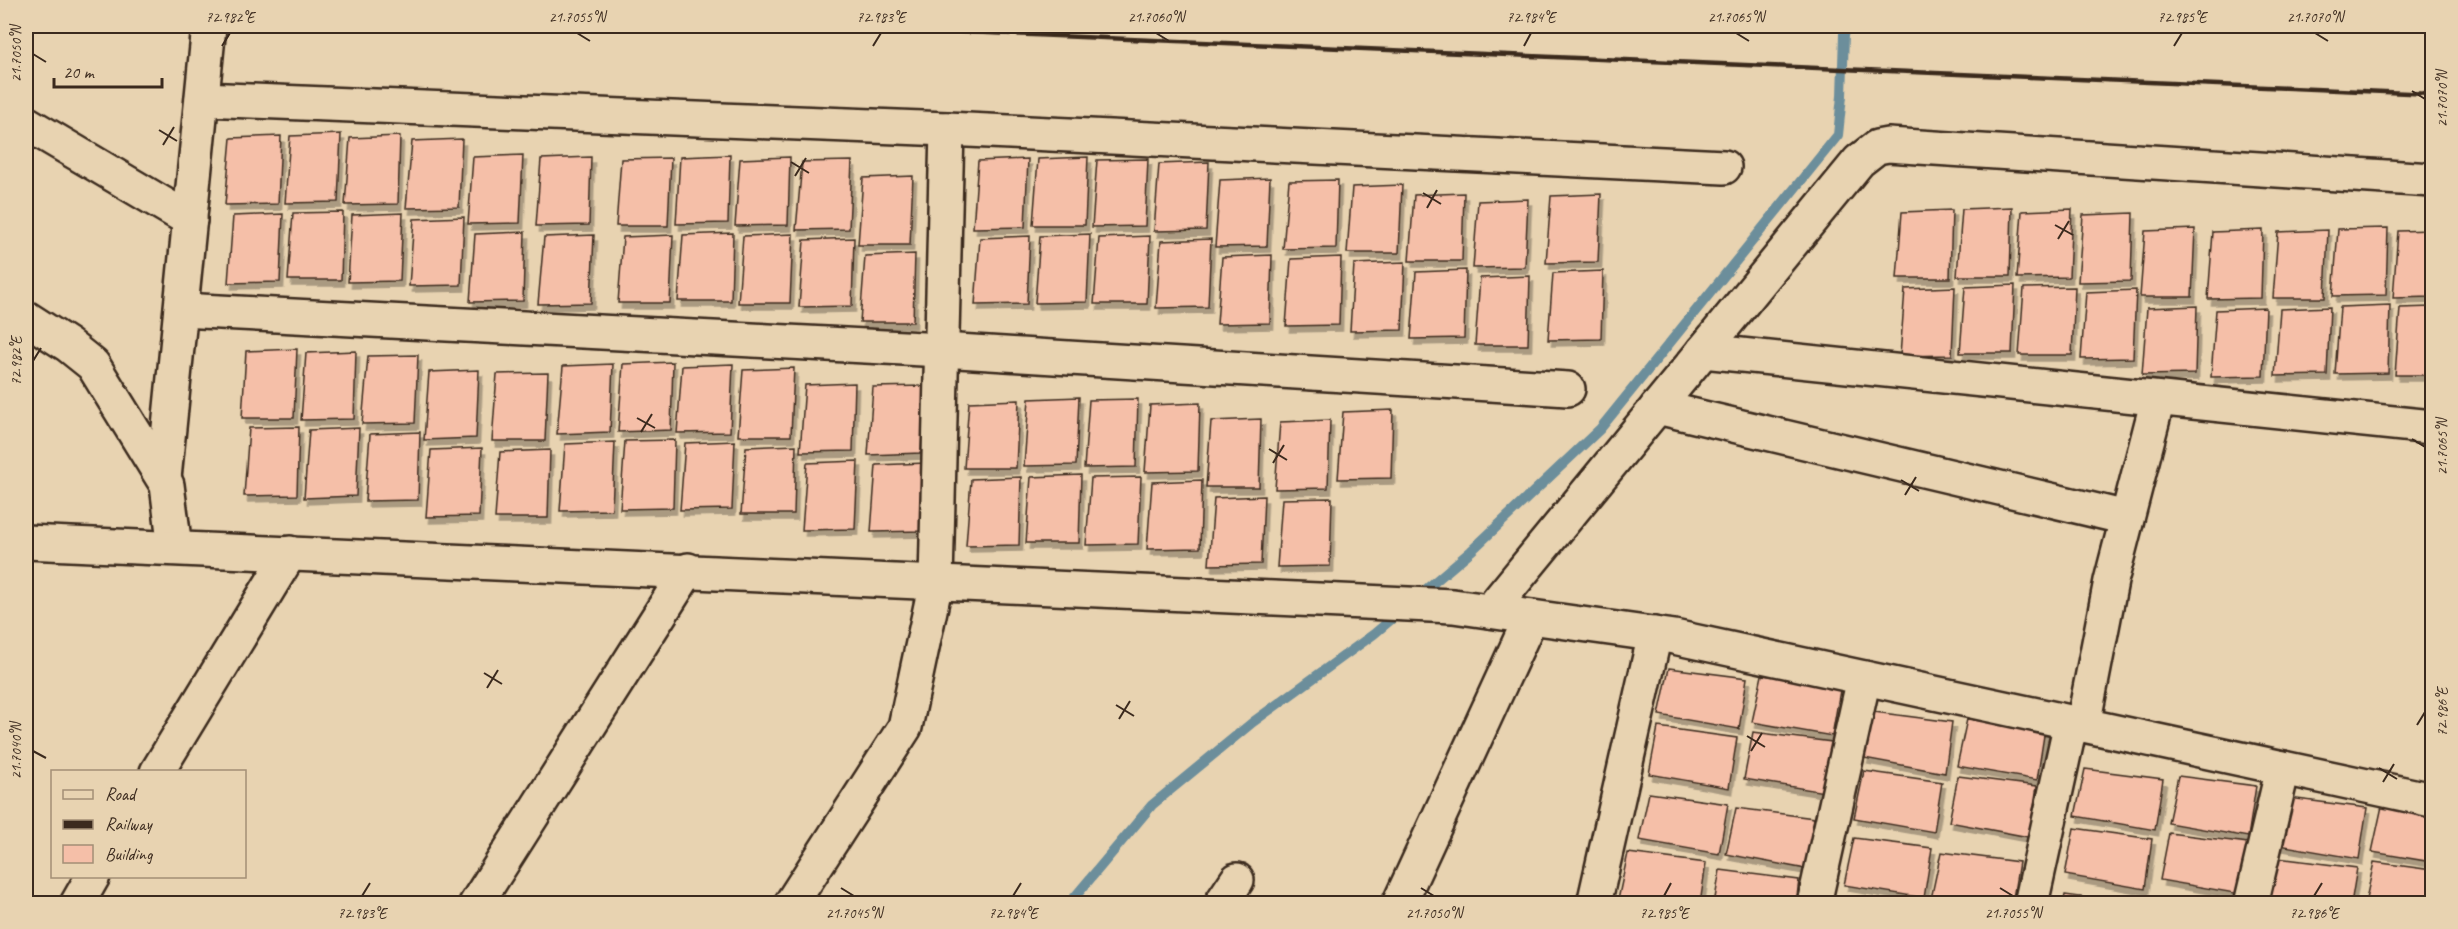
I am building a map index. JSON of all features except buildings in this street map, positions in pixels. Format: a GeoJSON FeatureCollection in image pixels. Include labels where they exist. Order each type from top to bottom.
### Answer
{"type":"FeatureCollection","features":[{"type":"Feature","properties":{"kind":"street"},"geometry":{"type":"LineString","coordinates":[[164,478],[209,26]]}},
{"type":"Feature","properties":{"kind":"street"},"geometry":{"type":"LineString","coordinates":[[202,99],[947,129],[1724,167]]}},
{"type":"Feature","properties":{"kind":"street"},"geometry":{"type":"LineString","coordinates":[[26,123],[190,220]]}},
{"type":"Feature","properties":{"kind":"street"},"geometry":{"type":"LineString","coordinates":[[790,903],[905,727],[936,582],[947,129]]}},
{"type":"Feature","properties":{"kind":"street"},"geometry":{"type":"LineString","coordinates":[[1490,611],[1859,161],[1876,147],[1888,145],[2433,180]]}},
{"type":"Feature","properties":{"kind":"street"},"geometry":{"type":"LineString","coordinates":[[181,310],[942,350],[1568,389]]}},
{"type":"Feature","properties":{"kind":"street"},"geometry":{"type":"LineString","coordinates":[[26,318],[68,345],[93,365],[164,478],[170,497],[175,548]]}},
{"type":"Feature","properties":{"kind":"street"},"geometry":{"type":"LineString","coordinates":[[1703,351],[2433,428]]}},
{"type":"Feature","properties":{"kind":"street"},"geometry":{"type":"LineString","coordinates":[[2031,903],[2158,399]]}},
{"type":"Feature","properties":{"kind":"street"},"geometry":{"type":"LineString","coordinates":[[1657,407],[2127,518]]}},
{"type":"Feature","properties":{"kind":"street"},"geometry":{"type":"LineString","coordinates":[[26,542],[1453,606],[1655,634],[2433,800]]}},
{"type":"Feature","properties":{"kind":"street"},"geometry":{"type":"LineString","coordinates":[[158,770],[290,553]]}},
{"type":"Feature","properties":{"kind":"street"},"geometry":{"type":"LineString","coordinates":[[476,903],[688,570]]}},
{"type":"Feature","properties":{"kind":"street"},"geometry":{"type":"LineString","coordinates":[[1400,903],[1531,617]]}},
{"type":"Feature","properties":{"kind":"street"},"geometry":{"type":"LineString","coordinates":[[1594,903],[1655,634]]}},
{"type":"Feature","properties":{"kind":"street"},"geometry":{"type":"LineString","coordinates":[[1814,903],[1864,678]]}},
{"type":"Feature","properties":{"kind":"street"},"geometry":{"type":"LineString","coordinates":[[2251,903],[2283,768]]}},
{"type":"Feature","properties":{"kind":"street"},"geometry":{"type":"LineString","coordinates":[[77,903],[92,878]]}},
{"type":"Feature","properties":{"kind":"waterway"},"geometry":{"type":"LineString","coordinates":[[1417,597],[1471,551],[1600,429],[1838,135],[1844,34],[1850,26]]}},
{"type":"Feature","properties":{"kind":"waterway"},"geometry":{"type":"LineString","coordinates":[[1069,904],[1152,805],[1253,722],[1374,634],[1400,612]]}},
{"type":"Feature","properties":{"kind":"railway"},"geometry":{"type":"LineString","coordinates":[[821,26],[2432,94]]}}]}
